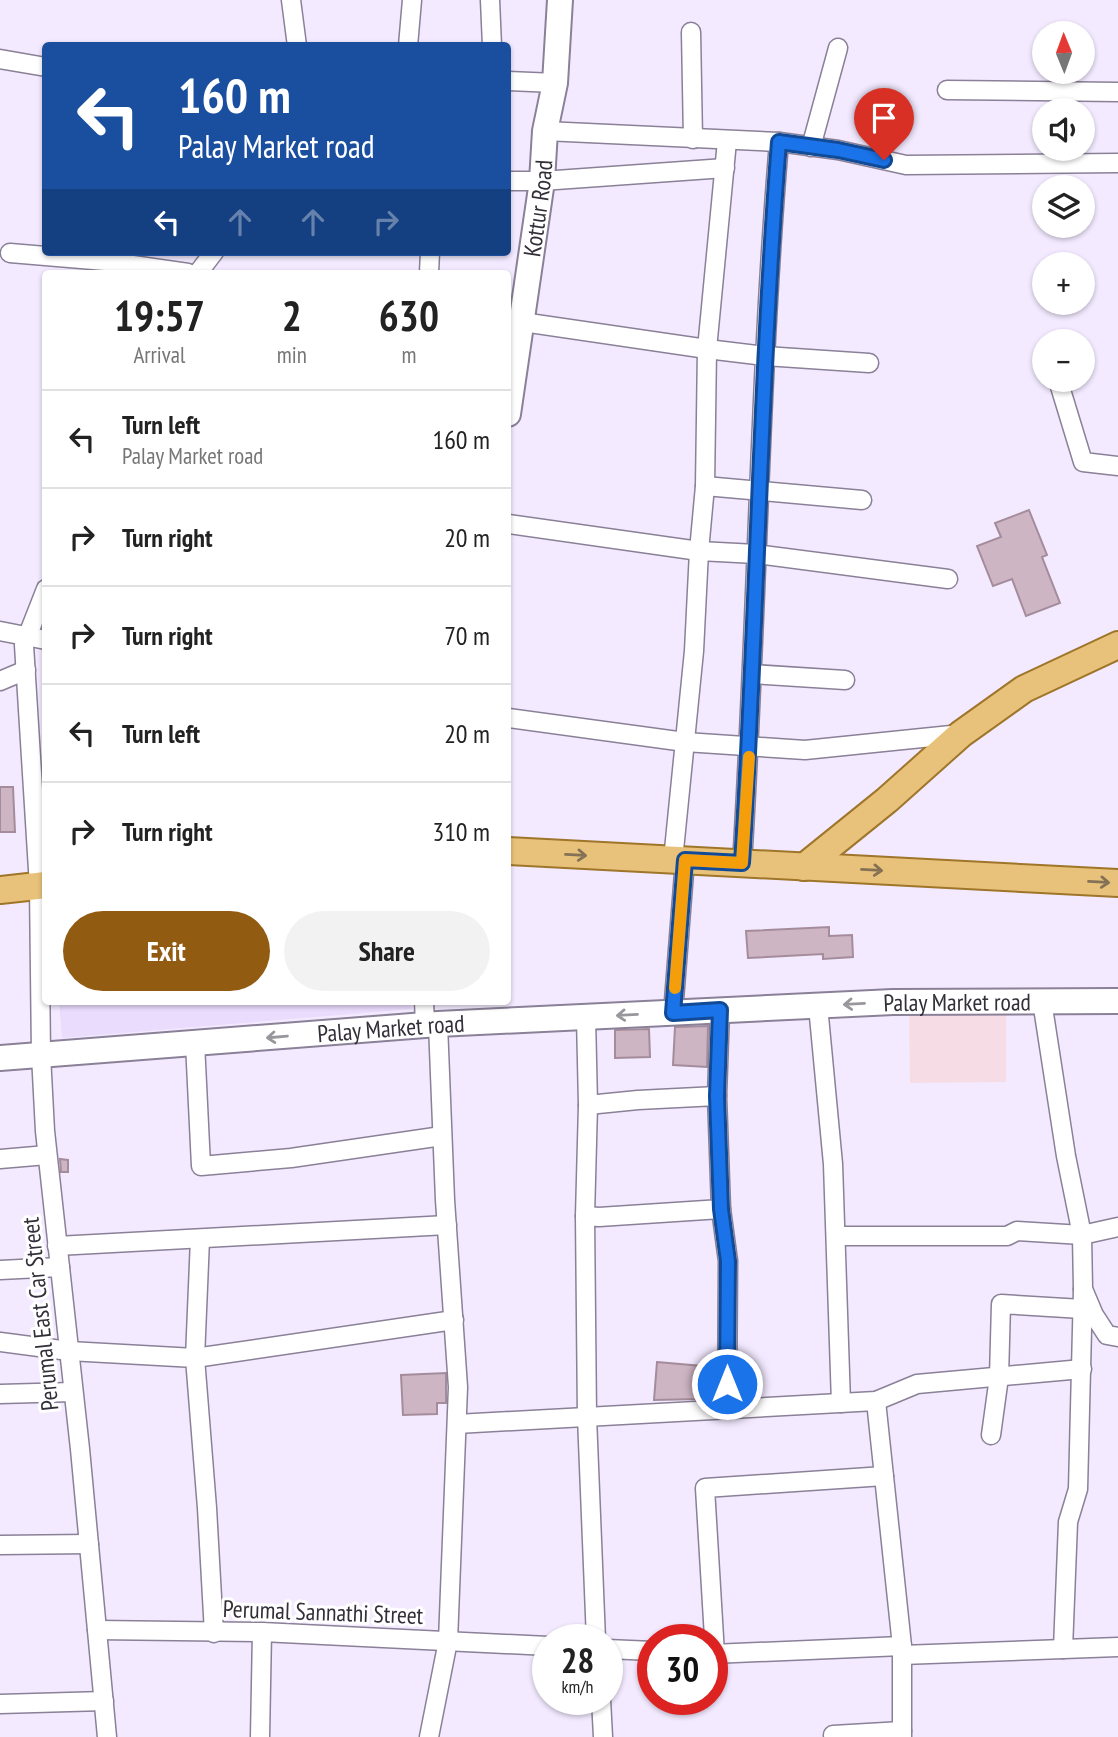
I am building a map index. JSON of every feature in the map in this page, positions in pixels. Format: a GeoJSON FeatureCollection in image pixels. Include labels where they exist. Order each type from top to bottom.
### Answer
{"type":"FeatureCollection","features":[{"type":"Feature","properties":{"kind":"main road"},"geometry":{"type":"LineString","coordinates":[[804,867],[887,800],[961,734],[1024,689],[1118,645]]}},
{"type":"Feature","properties":{"kind":"main road"},"geometry":{"type":"LineString","coordinates":[[511,851],[1118,883]]}},
{"type":"Feature","properties":{"kind":"main road"},"geometry":{"type":"LineString","coordinates":[[0,890],[42,885]]}},
{"type":"Feature","properties":{"kind":"street"},"geometry":{"type":"LineString","coordinates":[[291,0],[296,42]]}},
{"type":"Feature","properties":{"kind":"street"},"geometry":{"type":"LineString","coordinates":[[408,42],[412,0]]}},
{"type":"Feature","properties":{"kind":"street"},"geometry":{"type":"LineString","coordinates":[[490,0],[492,42]]}},
{"type":"Feature","properties":{"kind":"street","name":"Kottur Road"},"geometry":{"type":"LineString","coordinates":[[511,368],[514,321],[542,181],[545,131],[555,83],[560,0]]}},
{"type":"Feature","properties":{"kind":"street"},"geometry":{"type":"LineString","coordinates":[[691,32],[693,139]]}},
{"type":"Feature","properties":{"kind":"street"},"geometry":{"type":"LineString","coordinates":[[810,147],[838,48]]}},
{"type":"Feature","properties":{"kind":"street"},"geometry":{"type":"LineString","coordinates":[[0,59],[42,66]]}},
{"type":"Feature","properties":{"kind":"street"},"geometry":{"type":"LineString","coordinates":[[511,81],[555,83]]}},
{"type":"Feature","properties":{"kind":"street"},"geometry":{"type":"LineString","coordinates":[[947,90],[1118,92]]}},
{"type":"Feature","properties":{"kind":"street"},"geometry":{"type":"LineString","coordinates":[[545,131],[779,142],[906,165],[1118,163]]}},
{"type":"Feature","properties":{"kind":"street"},"geometry":{"type":"LineString","coordinates":[[673,1013],[685,742],[705,486],[707,349],[727,141]]}},
{"type":"Feature","properties":{"kind":"street"},"geometry":{"type":"LineString","coordinates":[[742,863],[750,746],[765,356],[779,142]]}},
{"type":"Feature","properties":{"kind":"street"},"geometry":{"type":"LineString","coordinates":[[511,181],[725,168]]}},
{"type":"Feature","properties":{"kind":"street"},"geometry":{"type":"LineString","coordinates":[[10,253],[165,270]]}},
{"type":"Feature","properties":{"kind":"street"},"geometry":{"type":"LineString","coordinates":[[200,270],[211,256]]}},
{"type":"Feature","properties":{"kind":"street"},"geometry":{"type":"LineString","coordinates":[[514,321],[765,356],[869,363]]}},
{"type":"Feature","properties":{"kind":"street"},"geometry":{"type":"LineString","coordinates":[[1062,392],[1083,462],[1118,466]]}},
{"type":"Feature","properties":{"kind":"street"},"geometry":{"type":"LineString","coordinates":[[705,486],[862,500]]}},
{"type":"Feature","properties":{"kind":"street"},"geometry":{"type":"LineString","coordinates":[[511,524],[699,551],[756,554],[948,579]]}},
{"type":"Feature","properties":{"kind":"street","name":"Perumal East Car Street"},"geometry":{"type":"LineString","coordinates":[[42,611],[37,638],[24,645],[42,885],[41,1055],[47,1154],[107,1737]]}},
{"type":"Feature","properties":{"kind":"street"},"geometry":{"type":"LineString","coordinates":[[0,631],[37,638]]}},
{"type":"Feature","properties":{"kind":"street"},"geometry":{"type":"LineString","coordinates":[[0,681],[26,670]]}},
{"type":"Feature","properties":{"kind":"street"},"geometry":{"type":"LineString","coordinates":[[752,674],[845,680]]}},
{"type":"Feature","properties":{"kind":"street"},"geometry":{"type":"LineString","coordinates":[[511,718],[685,742],[806,750],[961,734]]}},
{"type":"Feature","properties":{"kind":"street"},"geometry":{"type":"LineString","coordinates":[[1042,1001],[1066,1156],[1082,1236],[1082,1369],[1078,1489],[1068,1522],[1063,1649]]}},
{"type":"Feature","properties":{"kind":"street","name":"Palay Market road"},"geometry":{"type":"LineString","coordinates":[[0,1058],[195,1043],[429,1017],[586,1017],[892,1002],[1118,1001]]}},
{"type":"Feature","properties":{"kind":"street"},"geometry":{"type":"LineString","coordinates":[[818,1006],[833,1164],[841,1403]]}},
{"type":"Feature","properties":{"kind":"street"},"geometry":{"type":"LineString","coordinates":[[720,1010],[717,1096],[721,1209],[728,1261],[727,1409]]}},
{"type":"Feature","properties":{"kind":"street"},"geometry":{"type":"LineString","coordinates":[[429,1017],[442,1136],[458,1387],[448,1641],[429,1737]]}},
{"type":"Feature","properties":{"kind":"street"},"geometry":{"type":"LineString","coordinates":[[586,1017],[587,1416],[595,1624]]}},
{"type":"Feature","properties":{"kind":"street"},"geometry":{"type":"LineString","coordinates":[[195,1043],[201,1166],[291,1158],[442,1136]]}},
{"type":"Feature","properties":{"kind":"street"},"geometry":{"type":"LineString","coordinates":[[588,1105],[717,1096]]}},
{"type":"Feature","properties":{"kind":"street"},"geometry":{"type":"LineString","coordinates":[[0,1159],[47,1154]]}},
{"type":"Feature","properties":{"kind":"street"},"geometry":{"type":"LineString","coordinates":[[585,1216],[721,1209]]}},
{"type":"Feature","properties":{"kind":"street"},"geometry":{"type":"LineString","coordinates":[[57,1246],[447,1225]]}},
{"type":"Feature","properties":{"kind":"street"},"geometry":{"type":"LineString","coordinates":[[836,1236],[1007,1236],[1017,1231],[1082,1236],[1118,1227]]}},
{"type":"Feature","properties":{"kind":"street"},"geometry":{"type":"LineString","coordinates":[[200,1239],[195,1358],[214,1633]]}},
{"type":"Feature","properties":{"kind":"street"},"geometry":{"type":"LineString","coordinates":[[0,1270],[60,1267]]}},
{"type":"Feature","properties":{"kind":"street"},"geometry":{"type":"LineString","coordinates":[[1083,1289],[1094,1315],[1107,1335],[1118,1337]]}},
{"type":"Feature","properties":{"kind":"street"},"geometry":{"type":"LineString","coordinates":[[991,1435],[999,1377],[1001,1304],[1082,1309]]}},
{"type":"Feature","properties":{"kind":"street"},"geometry":{"type":"LineString","coordinates":[[0,1342],[69,1351],[195,1358],[453,1320]]}},
{"type":"Feature","properties":{"kind":"street"},"geometry":{"type":"LineString","coordinates":[[457,1424],[876,1401],[917,1384],[1082,1369]]}},
{"type":"Feature","properties":{"kind":"street"},"geometry":{"type":"LineString","coordinates":[[0,1394],[73,1392]]}},
{"type":"Feature","properties":{"kind":"street"},"geometry":{"type":"LineString","coordinates":[[833,1735],[902,1734],[902,1651],[876,1401]]}},
{"type":"Feature","properties":{"kind":"street"},"geometry":{"type":"LineString","coordinates":[[712,1624],[705,1488],[884,1476]]}},
{"type":"Feature","properties":{"kind":"street"},"geometry":{"type":"LineString","coordinates":[[0,1545],[89,1545]]}},
{"type":"Feature","properties":{"kind":"street","name":"Perumal Sannathi Street"},"geometry":{"type":"LineString","coordinates":[[97,1630],[262,1632],[532,1645]]}},
{"type":"Feature","properties":{"kind":"street"},"geometry":{"type":"LineString","coordinates":[[260,1737],[262,1632]]}},
{"type":"Feature","properties":{"kind":"street"},"geometry":{"type":"LineString","coordinates":[[728,1654],[1118,1647]]}},
{"type":"Feature","properties":{"kind":"street"},"geometry":{"type":"LineString","coordinates":[[0,1704],[104,1701]]}},
{"type":"Feature","properties":{"kind":"street"},"geometry":{"type":"LineString","coordinates":[[602,1715],[604,1737]]}},
{"type":"Feature","properties":{"kind":"shaded area"},"geometry":{"type":"Polygon","coordinates":[[[59,1005],[412,1005],[412,1009],[62,1038],[59,1005]]]}},
{"type":"Feature","properties":{"kind":"shaded area"},"geometry":{"type":"Polygon","coordinates":[[[909,1010],[1006,1010],[1006,1082],[910,1083],[909,1010]]]}},
{"type":"Feature","properties":{"kind":"building"},"geometry":{"type":"Polygon","coordinates":[[[1029,510],[1047,555],[1042,557],[1060,603],[1026,616],[1012,579],[993,586],[977,546],[1001,537],[995,523],[1029,510]]]}},
{"type":"Feature","properties":{"kind":"building"},"geometry":{"type":"Polygon","coordinates":[[[0,787],[13,787],[15,832],[0,832],[0,787]]]}},
{"type":"Feature","properties":{"kind":"building"},"geometry":{"type":"Polygon","coordinates":[[[829,927],[829,936],[852,935],[853,957],[823,959],[823,954],[748,958],[746,931],[829,927]]]}},
{"type":"Feature","properties":{"kind":"building"},"geometry":{"type":"Polygon","coordinates":[[[708,1026],[707,1067],[673,1065],[675,1027],[708,1026]]]}},
{"type":"Feature","properties":{"kind":"building"},"geometry":{"type":"Polygon","coordinates":[[[649,1029],[650,1057],[615,1058],[615,1030],[649,1029]]]}},
{"type":"Feature","properties":{"kind":"building"},"geometry":{"type":"Polygon","coordinates":[[[60,1159],[68,1160],[68,1172],[61,1172],[60,1159]]]}},
{"type":"Feature","properties":{"kind":"building"},"geometry":{"type":"Polygon","coordinates":[[[657,1362],[702,1366],[700,1399],[654,1400],[657,1362]]]}},
{"type":"Feature","properties":{"kind":"building"},"geometry":{"type":"Polygon","coordinates":[[[446,1373],[446,1403],[437,1403],[437,1414],[403,1415],[401,1375],[446,1373]]]}},
{"type":"Feature","properties":{"kind":"slow traffic"},"geometry":{"type":"LineString","coordinates":[[675,988],[685,860],[742,863],[749,757]]}},
{"type":"Feature","properties":{"kind":"route"},"geometry":{"type":"LineString","coordinates":[[727,1384],[728,1261],[721,1209],[717,1096],[720,1010],[673,1013],[685,860],[742,863],[750,746],[763,404],[779,142],[884,160]]}}]}
